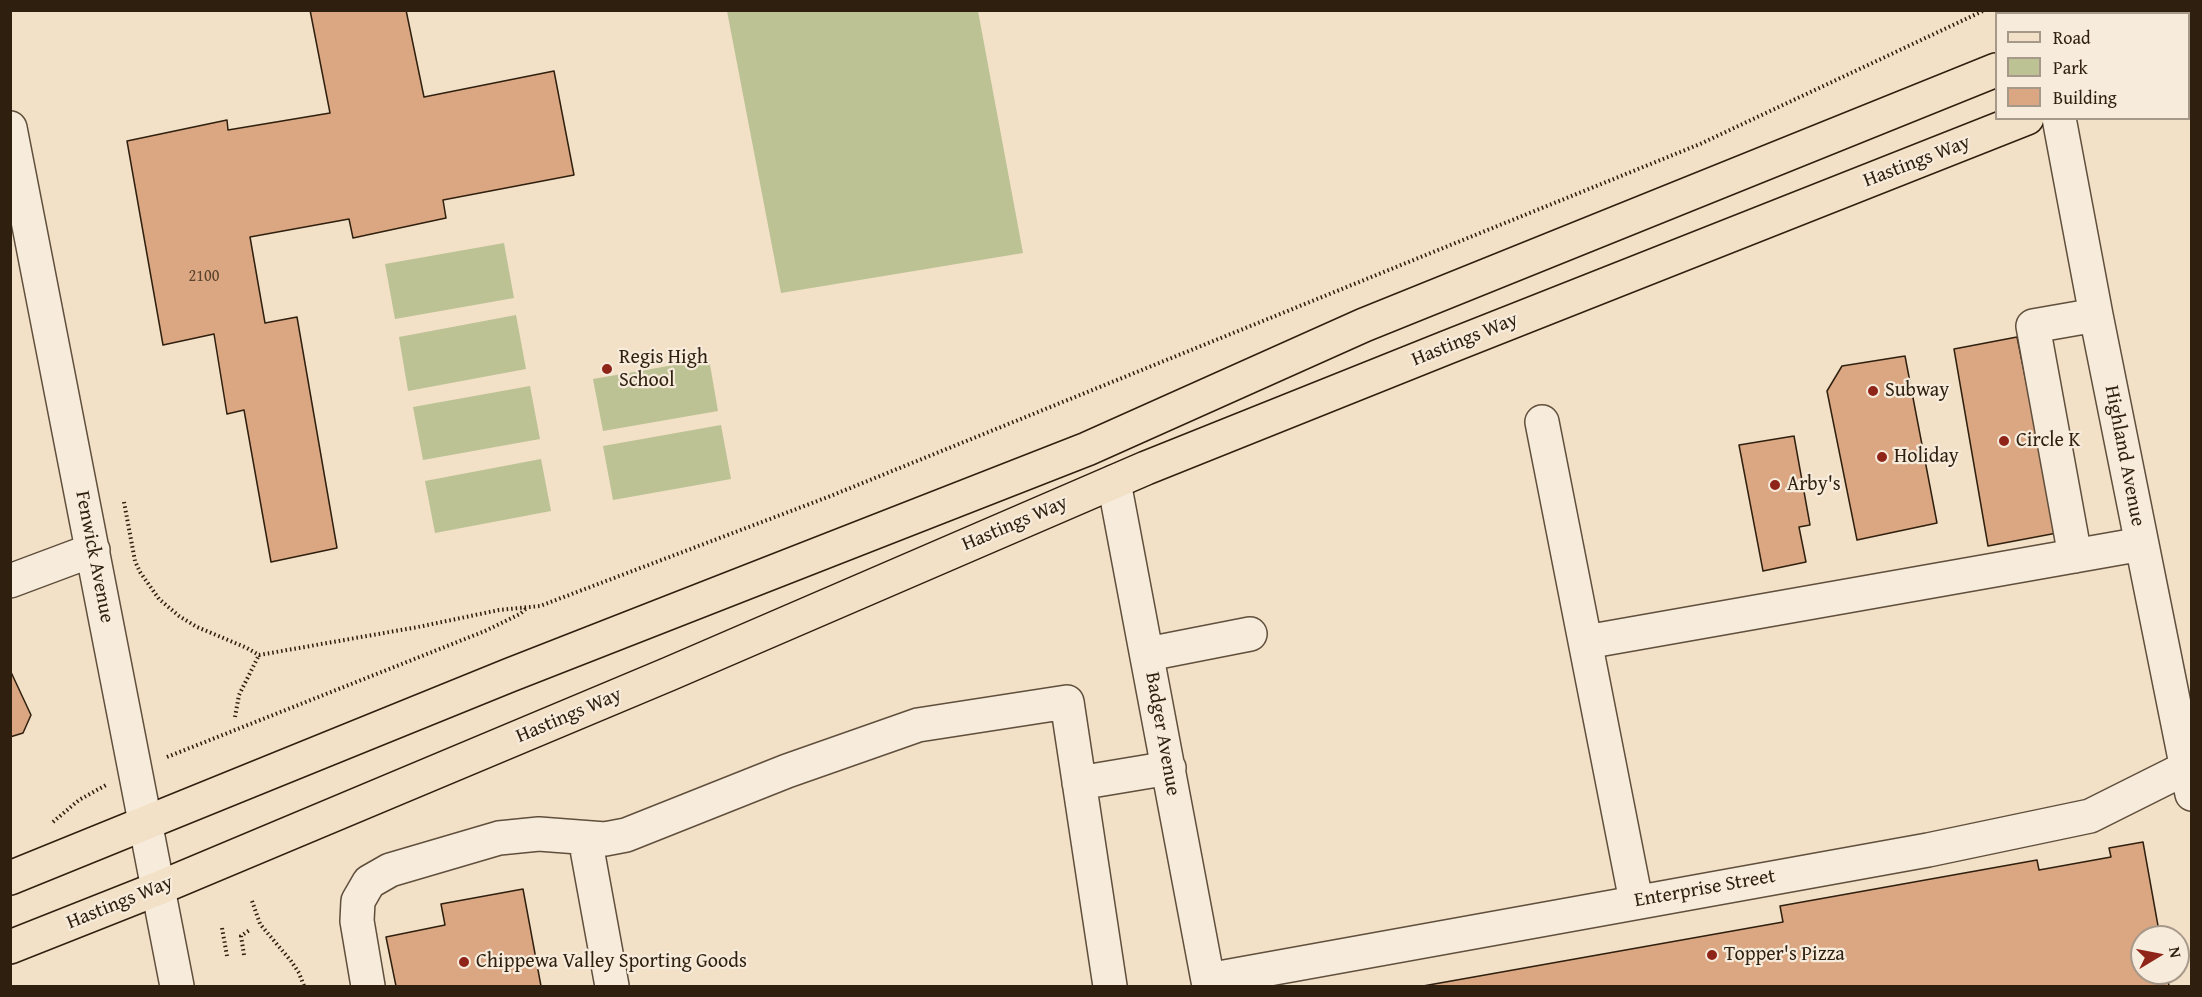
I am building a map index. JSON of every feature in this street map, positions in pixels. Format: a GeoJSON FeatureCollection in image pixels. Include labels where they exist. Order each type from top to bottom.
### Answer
{"type":"FeatureCollection","features":[{"type":"Feature","properties":{"kind":"main road"},"geometry":{"type":"LineString","coordinates":[[10,878],[510,675],[1087,449],[1364,325],[1995,70]]}},
{"type":"Feature","properties":{"kind":"main road","name":"Hastings Way"},"geometry":{"type":"LineString","coordinates":[[10,947],[159,888],[669,674],[1114,482],[1448,346],[2022,120]]}},
{"type":"Feature","properties":{"kind":"main road"},"geometry":{"type":"LineString","coordinates":[[1114,482],[1116,466],[1144,441],[1169,428],[1253,394],[1313,360],[1364,325]]}},
{"type":"Feature","properties":{"kind":"street","name":"Highland Avenue"},"geometry":{"type":"LineString","coordinates":[[2059,120],[2096,315],[2190,776]]}},
{"type":"Feature","properties":{"kind":"street","name":"Fenwick Avenue"},"geometry":{"type":"LineString","coordinates":[[10,128],[177,987]]}},
{"type":"Feature","properties":{"kind":"street"},"geometry":{"type":"LineString","coordinates":[[2075,556],[2032,326],[2096,315]]}},
{"type":"Feature","properties":{"kind":"street"},"geometry":{"type":"LineString","coordinates":[[1542,422],[1636,901]]}},
{"type":"Feature","properties":{"kind":"street","name":"Badger Avenue"},"geometry":{"type":"LineString","coordinates":[[1114,482],[1208,983]]}},
{"type":"Feature","properties":{"kind":"street"},"geometry":{"type":"LineString","coordinates":[[1586,642],[2142,544]]}},
{"type":"Feature","properties":{"kind":"street"},"geometry":{"type":"LineString","coordinates":[[10,581],[93,550]]}},
{"type":"Feature","properties":{"kind":"street"},"geometry":{"type":"LineString","coordinates":[[1148,654],[1250,634]]}},
{"type":"Feature","properties":{"kind":"street"},"geometry":{"type":"LineString","coordinates":[[368,987],[357,921],[358,900],[369,882],[390,870],[499,838],[539,834],[605,839],[626,835],[787,771],[918,725],[1067,702],[1110,987]]}},
{"type":"Feature","properties":{"kind":"street"},"geometry":{"type":"LineString","coordinates":[[1079,783],[1169,768]]}},
{"type":"Feature","properties":{"kind":"street","name":"Enterprise Street"},"geometry":{"type":"LineString","coordinates":[[1208,983],[1636,901],[1928,850],[2090,816],[2190,776]]}},
{"type":"Feature","properties":{"kind":"street"},"geometry":{"type":"LineString","coordinates":[[585,838],[612,987]]}},
{"type":"Feature","properties":{"kind":"path"},"geometry":{"type":"LineString","coordinates":[[124,502],[135,561],[159,599],[169,609],[197,627],[247,648],[259,656],[499,610],[540,606],[828,497],[1700,144],[1984,10]]}},
{"type":"Feature","properties":{"kind":"path"},"geometry":{"type":"LineString","coordinates":[[49,825],[90,793],[135,772],[485,631],[520,614],[529,607]]}},
{"type":"Feature","properties":{"kind":"path"},"geometry":{"type":"LineString","coordinates":[[235,717],[239,695],[259,656]]}},
{"type":"Feature","properties":{"kind":"path"},"geometry":{"type":"LineString","coordinates":[[252,901],[260,924],[291,961],[299,973],[303,987]]}},
{"type":"Feature","properties":{"kind":"path"},"geometry":{"type":"LineString","coordinates":[[222,928],[228,956]]}},
{"type":"Feature","properties":{"kind":"path"},"geometry":{"type":"LineString","coordinates":[[244,955],[241,936],[251,929]]}},
{"type":"Feature","properties":{"kind":"green space"},"geometry":{"type":"Polygon","coordinates":[[[727,11],[978,11],[1023,253],[781,293],[727,11]]]}},
{"type":"Feature","properties":{"kind":"green space"},"geometry":{"type":"Polygon","coordinates":[[[504,243],[514,298],[395,319],[385,264],[504,243]]]}},
{"type":"Feature","properties":{"kind":"green space"},"geometry":{"type":"Polygon","coordinates":[[[516,315],[526,369],[408,391],[399,337],[516,315]]]}},
{"type":"Feature","properties":{"kind":"green space"},"geometry":{"type":"Polygon","coordinates":[[[709,359],[718,411],[603,431],[593,379],[709,359]]]}},
{"type":"Feature","properties":{"kind":"green space"},"geometry":{"type":"Polygon","coordinates":[[[530,386],[540,439],[423,460],[413,407],[530,386]]]}},
{"type":"Feature","properties":{"kind":"green space"},"geometry":{"type":"Polygon","coordinates":[[[721,425],[731,479],[613,500],[603,446],[721,425]]]}},
{"type":"Feature","properties":{"kind":"green space"},"geometry":{"type":"Polygon","coordinates":[[[541,459],[551,511],[435,533],[425,481],[541,459]]]}},
{"type":"Feature","properties":{"kind":"building"},"geometry":{"type":"Polygon","coordinates":[[[310,10],[406,10],[424,97],[554,71],[574,175],[443,200],[446,218],[353,238],[349,219],[250,237],[265,323],[297,317],[337,548],[271,562],[244,410],[227,414],[214,334],[163,345],[127,141],[227,120],[228,130],[330,113],[310,10]]]}},
{"type":"Feature","properties":{"kind":"building","name":"Circle K"},"geometry":{"type":"Polygon","coordinates":[[[2017,337],[2057,533],[1988,546],[1954,349],[2017,337]]]}},
{"type":"Feature","properties":{"kind":"building","name":"Holiday"},"geometry":{"type":"Polygon","coordinates":[[[1905,356],[1937,523],[1857,540],[1827,391],[1842,366],[1905,356]]]}},
{"type":"Feature","properties":{"kind":"building","name":"Arby's"},"geometry":{"type":"Polygon","coordinates":[[[1794,436],[1810,525],[1799,527],[1806,562],[1763,571],[1739,445],[1794,436]]]}},
{"type":"Feature","properties":{"kind":"building"},"geometry":{"type":"Polygon","coordinates":[[[10,670],[31,715],[23,733],[10,737],[10,670]]]}},
{"type":"Feature","properties":{"kind":"building"},"geometry":{"type":"Polygon","coordinates":[[[2143,842],[2158,925],[2130,925],[2130,985],[2169,986],[1423,986],[1783,922],[1780,906],[2037,860],[2039,870],[2111,857],[2109,848],[2143,842]]]}},
{"type":"Feature","properties":{"kind":"building","name":"Chippewa Valley Sporting Goods"},"geometry":{"type":"Polygon","coordinates":[[[523,889],[541,986],[396,986],[386,937],[445,925],[441,904],[523,889]]]}},
{"type":"Feature","properties":{"kind":"place","name":"Regis High School"},"geometry":{"type":"Point","coordinates":[607,369]}},
{"type":"Feature","properties":{"kind":"place","name":"Subway"},"geometry":{"type":"Point","coordinates":[1873,391]}},
{"type":"Feature","properties":{"kind":"place","name":"Circle K"},"geometry":{"type":"Point","coordinates":[2004,441]}},
{"type":"Feature","properties":{"kind":"place","name":"Holiday"},"geometry":{"type":"Point","coordinates":[1882,457]}},
{"type":"Feature","properties":{"kind":"place","name":"Arby's"},"geometry":{"type":"Point","coordinates":[1775,485]}},
{"type":"Feature","properties":{"kind":"place","name":"Topper's Pizza"},"geometry":{"type":"Point","coordinates":[1712,955]}},
{"type":"Feature","properties":{"kind":"place","name":"Chippewa Valley Sporting Goods"},"geometry":{"type":"Point","coordinates":[464,962]}}]}
